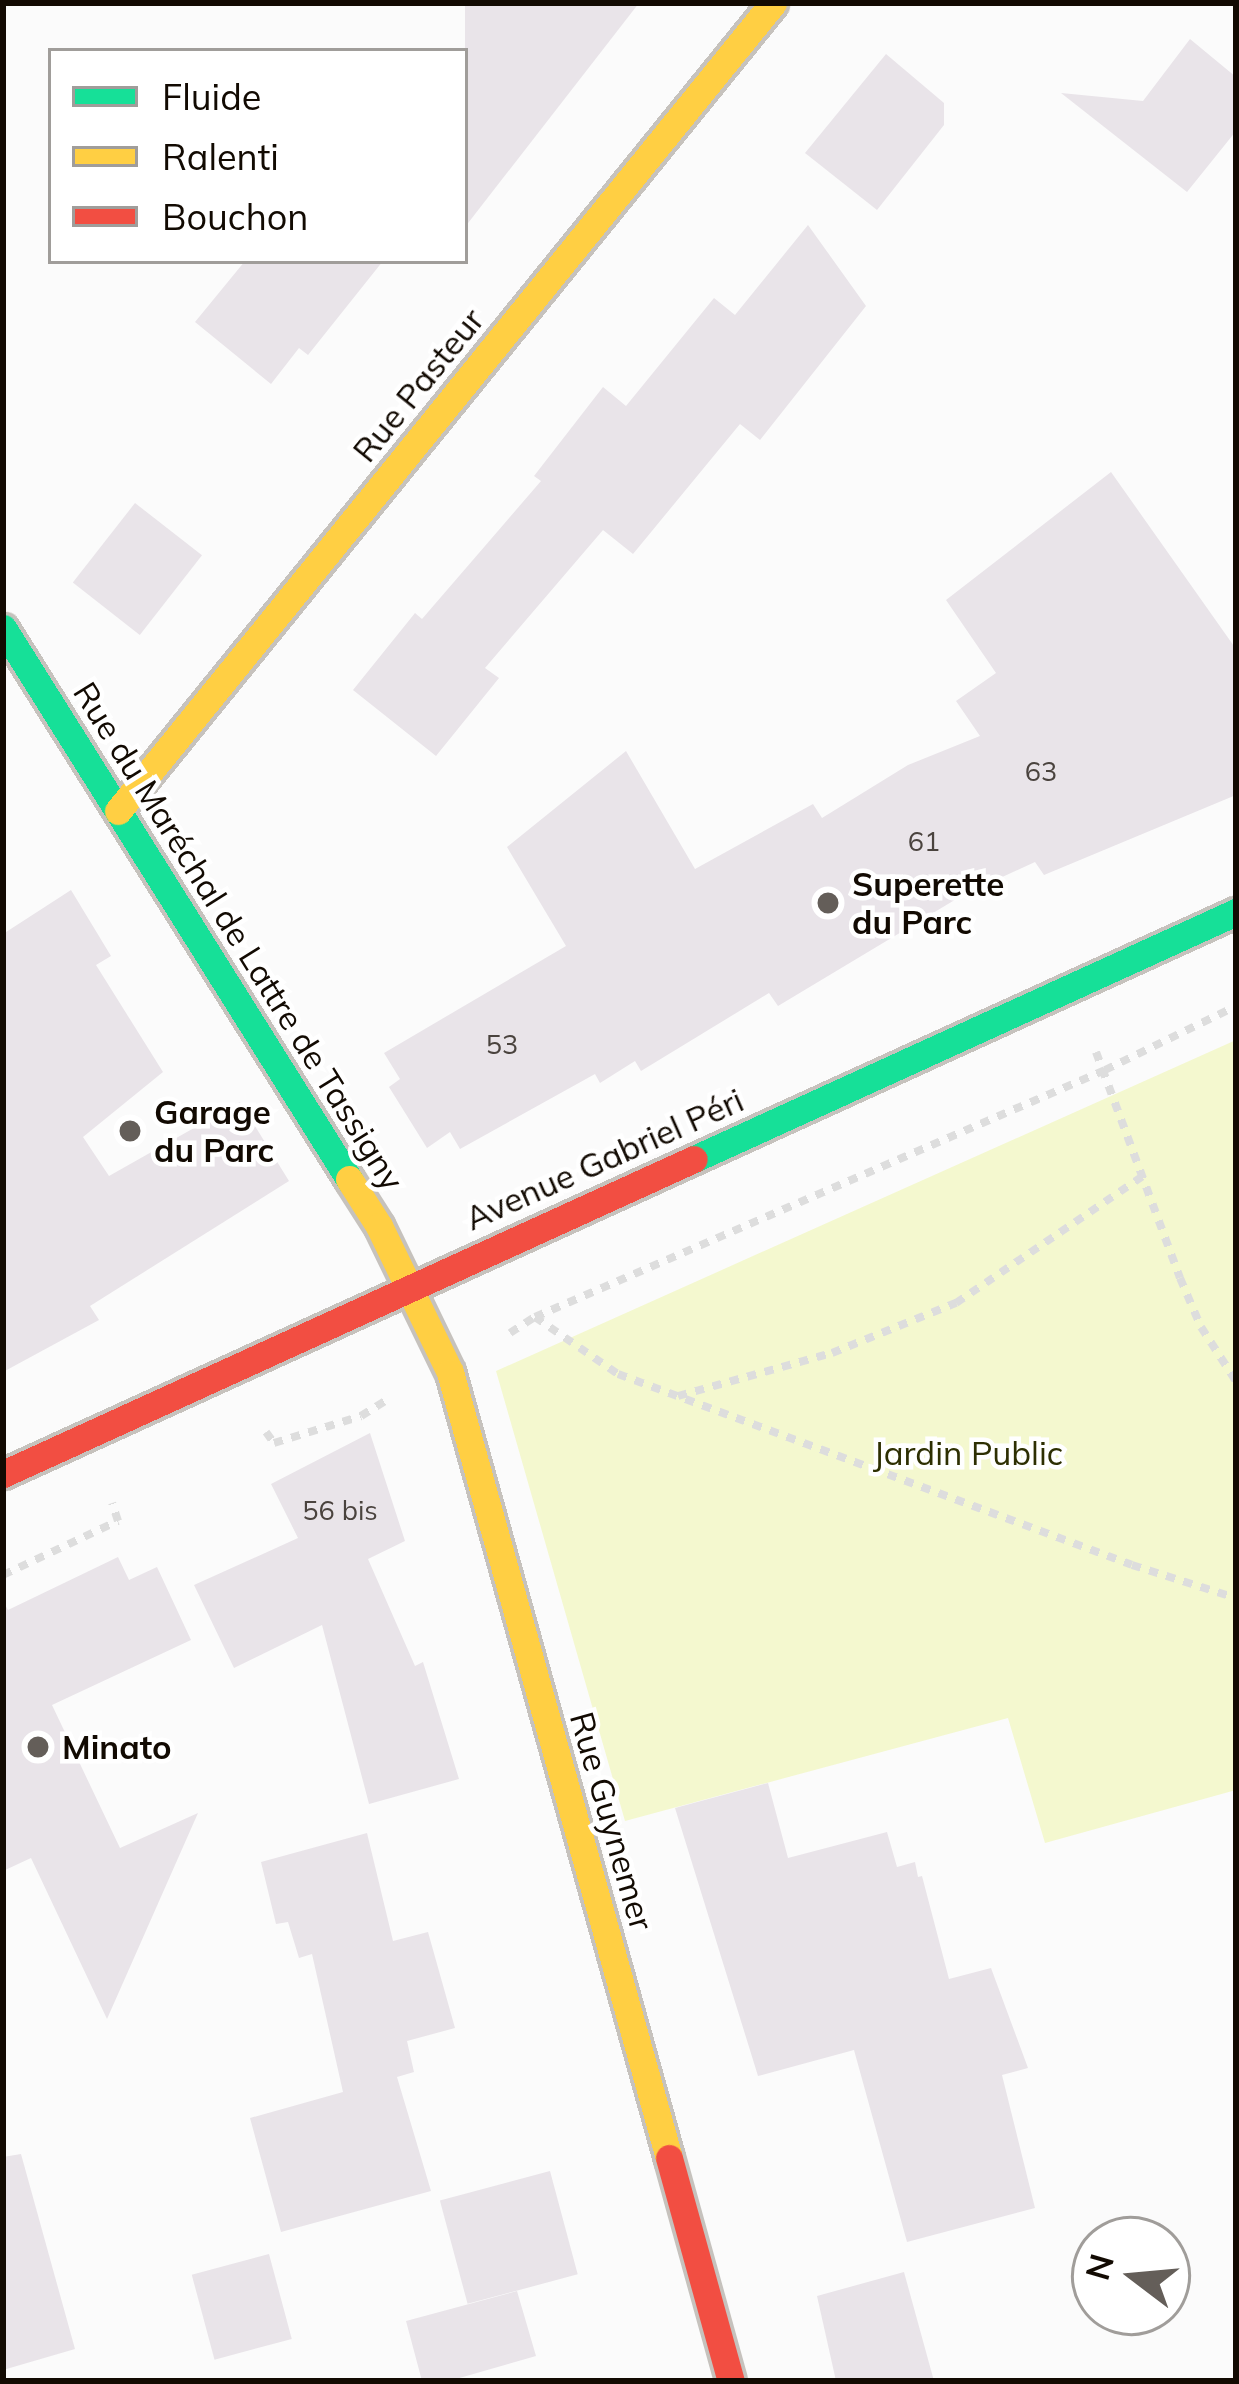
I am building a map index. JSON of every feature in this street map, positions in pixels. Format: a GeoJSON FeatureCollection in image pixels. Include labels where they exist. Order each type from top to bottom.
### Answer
{"type":"FeatureCollection","features":[{"type":"Feature","properties":{"kind":"street","name":"Rue Pasteur"},"geometry":{"type":"LineString","coordinates":[[118,812],[773,3]]}},
{"type":"Feature","properties":{"kind":"street","name":"Rue du Maréchal de Lattre de Tassigny"},"geometry":{"type":"LineString","coordinates":[[3,628],[379,1226],[407,1287]]}},
{"type":"Feature","properties":{"kind":"street","name":"Avenue Gabriel Péri"},"geometry":{"type":"LineString","coordinates":[[3,1474],[1236,912]]}},
{"type":"Feature","properties":{"kind":"street","name":"Rue Guynemer"},"geometry":{"type":"LineString","coordinates":[[407,1287],[450,1372],[731,2381]]}},
{"type":"Feature","properties":{"kind":"path"},"geometry":{"type":"LineString","coordinates":[[1064,992],[1106,1070],[1202,1327],[1236,1381]]}},
{"type":"Feature","properties":{"kind":"path"},"geometry":{"type":"LineString","coordinates":[[262,1428],[274,1443],[361,1416],[399,1393],[450,1372],[536,1317],[1106,1070],[1236,1006]]}},
{"type":"Feature","properties":{"kind":"path"},"geometry":{"type":"LineString","coordinates":[[676,1396],[832,1354],[956,1303],[1143,1176]]}},
{"type":"Feature","properties":{"kind":"path"},"geometry":{"type":"LineString","coordinates":[[536,1317],[618,1374],[1132,1565],[1236,1598]]}},
{"type":"Feature","properties":{"kind":"path"},"geometry":{"type":"LineString","coordinates":[[3,1575],[118,1521],[111,1500],[132,1490]]}},
{"type":"Feature","properties":{"kind":"green space","name":"Jardin Public"},"geometry":{"type":"Polygon","coordinates":[[[1236,1040],[1236,1790],[1045,1843],[1008,1718],[625,1821],[496,1371],[1236,1040]]]}},
{"type":"Feature","properties":{"kind":"building"},"geometry":{"type":"Polygon","coordinates":[[[465,3],[639,3],[468,223],[465,3]]]}},
{"type":"Feature","properties":{"kind":"building"},"geometry":{"type":"Polygon","coordinates":[[[1190,39],[1236,77],[1236,131],[1187,192],[1061,93],[1143,101],[1190,39]]]}},
{"type":"Feature","properties":{"kind":"building"},"geometry":{"type":"Polygon","coordinates":[[[886,54],[944,103],[944,125],[877,210],[805,153],[886,54]]]}},
{"type":"Feature","properties":{"kind":"building"},"geometry":{"type":"Polygon","coordinates":[[[808,225],[866,306],[760,440],[740,424],[633,554],[603,530],[485,668],[499,678],[436,756],[353,690],[415,613],[422,619],[541,481],[534,476],[603,387],[626,406],[714,298],[735,315],[808,225]]]}},
{"type":"Feature","properties":{"kind":"building"},"geometry":{"type":"Polygon","coordinates":[[[243,264],[381,264],[308,355],[299,348],[271,384],[195,322],[243,264]]]}},
{"type":"Feature","properties":{"kind":"building"},"geometry":{"type":"Polygon","coordinates":[[[1111,472],[1236,649],[1236,795],[1044,875],[1035,862],[963,895],[778,1006],[769,993],[641,1071],[635,1061],[600,1083],[595,1074],[460,1149],[450,1132],[427,1148],[389,1087],[400,1079],[384,1053],[566,946],[507,847],[626,751],[695,869],[813,804],[822,818],[908,765],[980,736],[956,701],[996,673],[946,600],[1111,472]]]}},
{"type":"Feature","properties":{"kind":"building"},"geometry":{"type":"Polygon","coordinates":[[[135,503],[202,555],[140,635],[73,583],[135,503]]]}},
{"type":"Feature","properties":{"kind":"building","name":"Garage du Parc"},"geometry":{"type":"Polygon","coordinates":[[[71,890],[111,956],[96,965],[163,1072],[83,1137],[109,1176],[240,1102],[289,1181],[90,1306],[99,1320],[3,1372],[3,934],[71,890]]]}},
{"type":"Feature","properties":{"kind":"building"},"geometry":{"type":"Polygon","coordinates":[[[370,1433],[405,1541],[368,1559],[415,1666],[423,1662],[459,1779],[369,1804],[322,1625],[234,1668],[194,1585],[298,1538],[271,1484],[370,1433]]]}},
{"type":"Feature","properties":{"kind":"building"},"geometry":{"type":"Polygon","coordinates":[[[118,1557],[129,1580],[157,1567],[191,1640],[52,1705],[120,1848],[198,1813],[107,2019],[31,1858],[3,1871],[3,1601],[8,1610],[118,1557]]]}},
{"type":"Feature","properties":{"kind":"building"},"geometry":{"type":"Polygon","coordinates":[[[768,1783],[788,1858],[887,1832],[897,1867],[915,1862],[918,1877],[922,1876],[949,1979],[991,1968],[1028,2068],[1002,2075],[1035,2208],[907,2242],[854,2050],[758,2076],[675,1808],[768,1783]]]}},
{"type":"Feature","properties":{"kind":"building"},"geometry":{"type":"Polygon","coordinates":[[[367,1833],[393,1941],[428,1932],[455,2028],[407,2041],[414,2072],[397,2077],[431,2191],[281,2232],[250,2118],[343,2092],[312,1954],[299,1958],[288,1922],[276,1924],[261,1862],[367,1833]]]}},
{"type":"Feature","properties":{"kind":"building"},"geometry":{"type":"Polygon","coordinates":[[[21,2154],[75,2349],[3,2370],[3,2157],[21,2154]]]}},
{"type":"Feature","properties":{"kind":"building"},"geometry":{"type":"Polygon","coordinates":[[[550,2171],[578,2274],[468,2304],[440,2201],[550,2171]]]}},
{"type":"Feature","properties":{"kind":"building"},"geometry":{"type":"Polygon","coordinates":[[[269,2254],[292,2339],[215,2360],[192,2275],[269,2254]]]}},
{"type":"Feature","properties":{"kind":"building"},"geometry":{"type":"Polygon","coordinates":[[[904,2272],[934,2381],[836,2381],[817,2296],[904,2272]]]}},
{"type":"Feature","properties":{"kind":"building"},"geometry":{"type":"Polygon","coordinates":[[[517,2291],[536,2356],[449,2381],[422,2381],[406,2321],[517,2291]]]}},
{"type":"Feature","properties":{"kind":"traffic: fast"},"geometry":{"type":"LineString","coordinates":[[3,628],[349,1179]]}},
{"type":"Feature","properties":{"kind":"traffic: fast"},"geometry":{"type":"LineString","coordinates":[[694,1159],[1236,912]]}},
{"type":"Feature","properties":{"kind":"traffic: slow"},"geometry":{"type":"LineString","coordinates":[[118,811],[773,3]]}},
{"type":"Feature","properties":{"kind":"traffic: slow"},"geometry":{"type":"LineString","coordinates":[[349,1179],[379,1226],[450,1372],[669,2158]]}},
{"type":"Feature","properties":{"kind":"traffic: jam"},"geometry":{"type":"LineString","coordinates":[[3,1474],[694,1159]]}},
{"type":"Feature","properties":{"kind":"traffic: jam"},"geometry":{"type":"LineString","coordinates":[[669,2158],[731,2381]]}},
{"type":"Feature","properties":{"kind":"place","name":"Superette du Parc"},"geometry":{"type":"Point","coordinates":[828,903]}},
{"type":"Feature","properties":{"kind":"place","name":"Garage du Parc"},"geometry":{"type":"Point","coordinates":[130,1131]}},
{"type":"Feature","properties":{"kind":"place","name":"Minato"},"geometry":{"type":"Point","coordinates":[38,1747]}}]}
